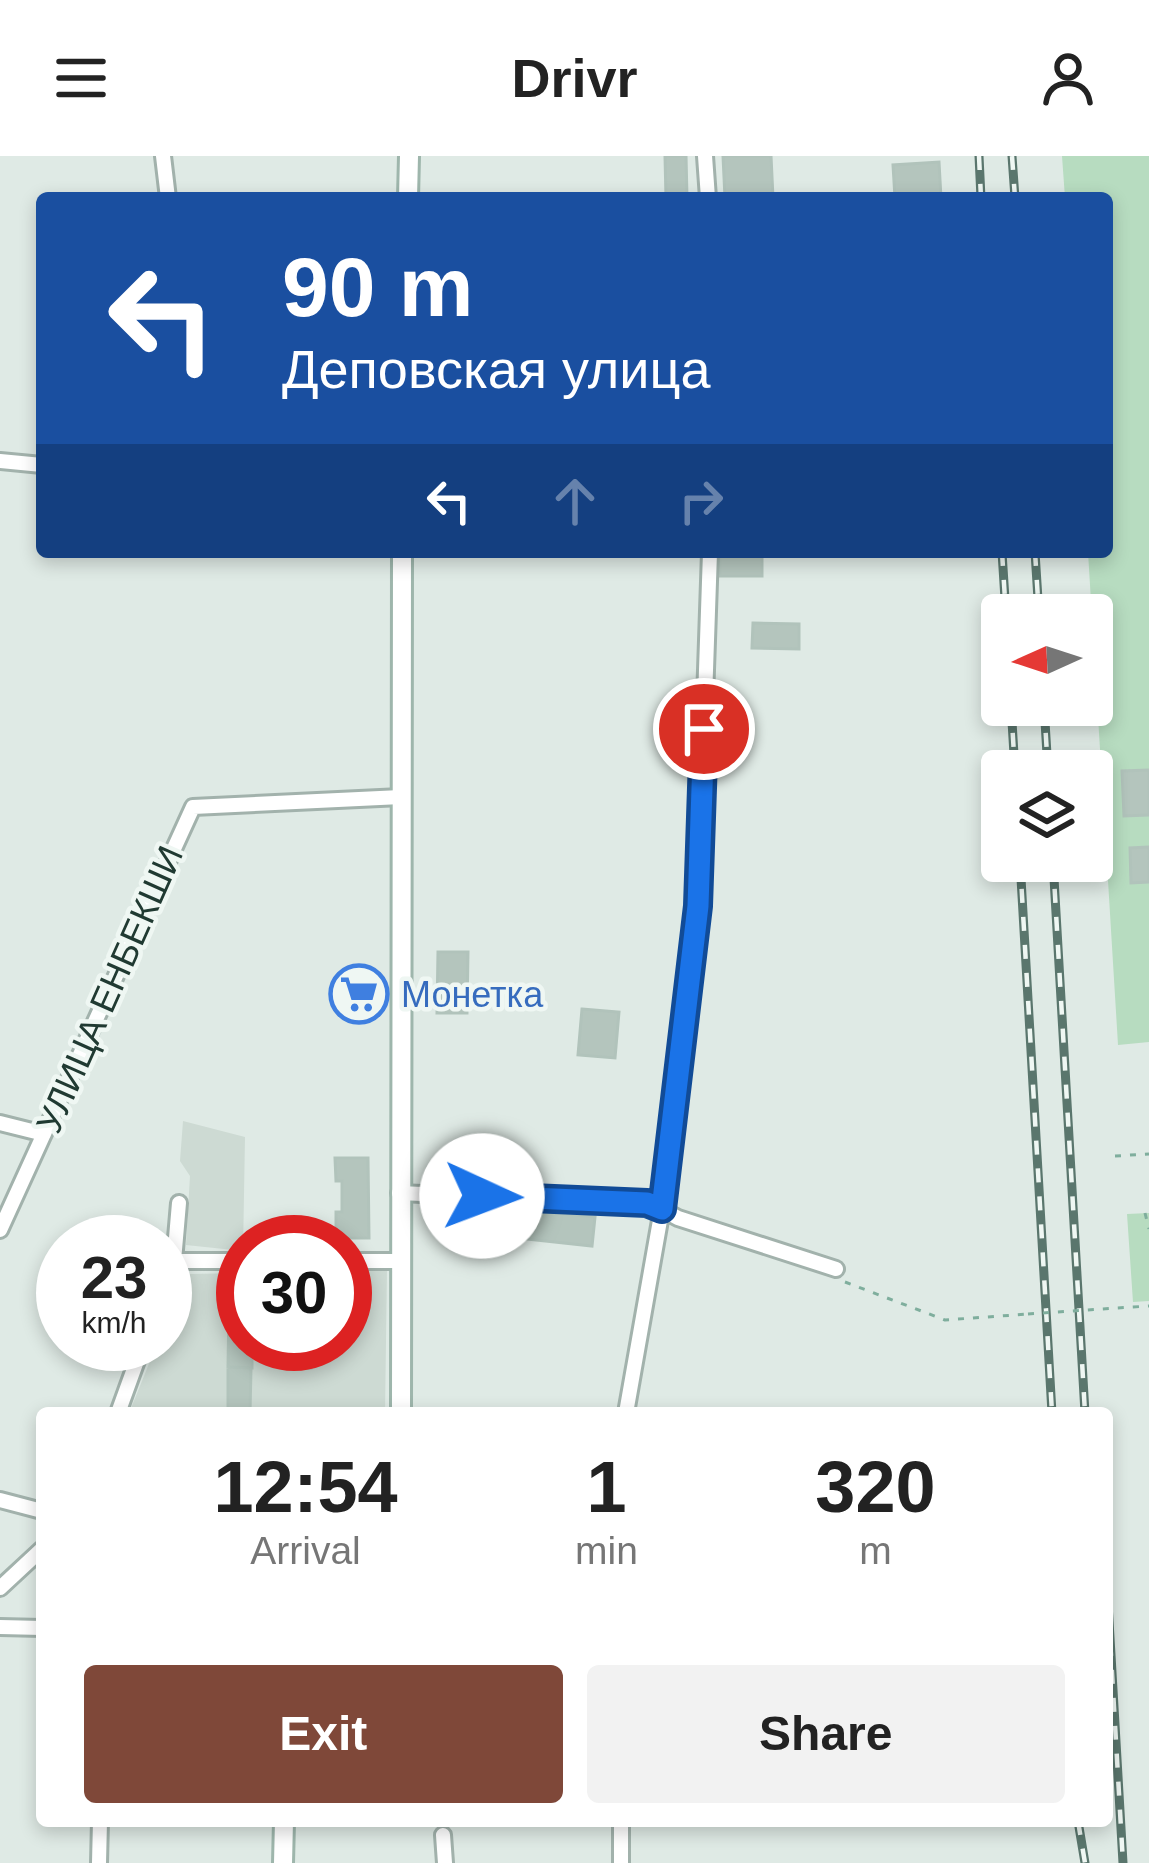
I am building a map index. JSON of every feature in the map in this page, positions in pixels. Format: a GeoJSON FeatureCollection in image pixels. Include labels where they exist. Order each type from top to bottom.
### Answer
{"type":"FeatureCollection","features":[{"type":"Feature","properties":{"kind":"main road"},"geometry":{"type":"LineString","coordinates":[[408,192],[409,156]]}},
{"type":"Feature","properties":{"kind":"main road"},"geometry":{"type":"LineString","coordinates":[[401,1407],[402,558]]}},
{"type":"Feature","properties":{"kind":"main road"},"geometry":{"type":"LineString","coordinates":[[283,1863],[284,1827]]}},
{"type":"Feature","properties":{"kind":"street"},"geometry":{"type":"LineString","coordinates":[[164,156],[167,192]]}},
{"type":"Feature","properties":{"kind":"street"},"geometry":{"type":"LineString","coordinates":[[705,156],[708,192]]}},
{"type":"Feature","properties":{"kind":"street"},"geometry":{"type":"LineString","coordinates":[[0,461],[36,464]]}},
{"type":"Feature","properties":{"kind":"street"},"geometry":{"type":"LineString","coordinates":[[627,1407],[662,1209],[698,906],[710,558]]}},
{"type":"Feature","properties":{"kind":"street","name":"УЛИЦА ЕНБЕКШИ"},"geometry":{"type":"LineString","coordinates":[[0,1230],[193,807],[401,797]]}},
{"type":"Feature","properties":{"kind":"street"},"geometry":{"type":"LineString","coordinates":[[0,1123],[44,1134]]}},
{"type":"Feature","properties":{"kind":"street"},"geometry":{"type":"LineString","coordinates":[[399,1192],[647,1203],[678,1218],[833,1268]]}},
{"type":"Feature","properties":{"kind":"street"},"geometry":{"type":"LineString","coordinates":[[177,1215],[178,1203]]}},
{"type":"Feature","properties":{"kind":"street"},"geometry":{"type":"LineString","coordinates":[[372,1261],[399,1261]]}},
{"type":"Feature","properties":{"kind":"street"},"geometry":{"type":"LineString","coordinates":[[120,1407],[133,1371]]}},
{"type":"Feature","properties":{"kind":"street"},"geometry":{"type":"LineString","coordinates":[[0,1500],[36,1514]]}},
{"type":"Feature","properties":{"kind":"street"},"geometry":{"type":"LineString","coordinates":[[0,1588],[36,1555]]}},
{"type":"Feature","properties":{"kind":"street"},"geometry":{"type":"LineString","coordinates":[[0,1627],[36,1628]]}},
{"type":"Feature","properties":{"kind":"street"},"geometry":{"type":"LineString","coordinates":[[99,1863],[100,1827]]}},
{"type":"Feature","properties":{"kind":"street"},"geometry":{"type":"LineString","coordinates":[[621,1827],[621,1863]]}},
{"type":"Feature","properties":{"kind":"street"},"geometry":{"type":"LineString","coordinates":[[443,1834],[445,1863]]}},
{"type":"Feature","properties":{"kind":"path"},"geometry":{"type":"LineString","coordinates":[[1115,1156],[1149,1154]]}},
{"type":"Feature","properties":{"kind":"path"},"geometry":{"type":"LineString","coordinates":[[1145,1213],[1149,1229]]}},
{"type":"Feature","properties":{"kind":"path"},"geometry":{"type":"LineString","coordinates":[[833,1268],[846,1283],[945,1319],[1149,1306]]}},
{"type":"Feature","properties":{"kind":"shaded area"},"geometry":{"type":"Polygon","coordinates":[[[183,1121],[245,1137],[244,1215],[216,1215],[216,1248],[192,1246],[190,1176],[180,1161],[183,1121]]]}},
{"type":"Feature","properties":{"kind":"shaded area"},"geometry":{"type":"Polygon","coordinates":[[[372,1269],[387,1269],[385,1407],[131,1407],[146,1371],[192,1371],[192,1274],[216,1274],[216,1371],[372,1371],[372,1269]]]}},
{"type":"Feature","properties":{"kind":"green space"},"geometry":{"type":"Polygon","coordinates":[[[1062,156],[1149,156],[1149,1042],[1118,1045],[1108,882],[1113,882],[1113,750],[1100,750],[1099,726],[1113,726],[1113,594],[1091,594],[1088,558],[1113,558],[1113,192],[1065,192],[1062,156]]]}},
{"type":"Feature","properties":{"kind":"green space"},"geometry":{"type":"Polygon","coordinates":[[[1149,1213],[1149,1301],[1133,1302],[1127,1214],[1149,1213]]]}},
{"type":"Feature","properties":{"kind":"building"},"geometry":{"type":"Polygon","coordinates":[[[665,156],[686,156],[687,192],[666,192],[665,156]]]}},
{"type":"Feature","properties":{"kind":"building"},"geometry":{"type":"Polygon","coordinates":[[[723,156],[771,156],[773,192],[725,192],[723,156]]]}},
{"type":"Feature","properties":{"kind":"building"},"geometry":{"type":"Polygon","coordinates":[[[939,162],[941,192],[895,192],[893,165],[939,162]]]}},
{"type":"Feature","properties":{"kind":"building"},"geometry":{"type":"Polygon","coordinates":[[[720,558],[762,558],[762,576],[720,576],[720,558]]]}},
{"type":"Feature","properties":{"kind":"building"},"geometry":{"type":"Polygon","coordinates":[[[753,623],[799,624],[799,649],[752,648],[753,623]]]}},
{"type":"Feature","properties":{"kind":"building"},"geometry":{"type":"Polygon","coordinates":[[[1149,770],[1149,815],[1124,816],[1122,771],[1149,770]]]}},
{"type":"Feature","properties":{"kind":"building"},"geometry":{"type":"Polygon","coordinates":[[[1149,847],[1149,882],[1131,883],[1130,848],[1149,847]]]}},
{"type":"Feature","properties":{"kind":"building"},"geometry":{"type":"Polygon","coordinates":[[[438,952],[468,952],[467,1013],[437,1013],[438,952]]]}},
{"type":"Feature","properties":{"kind":"building","name":"Монетка"},"geometry":{"type":"Polygon","coordinates":[[[369,974],[371,1014],[349,1015],[347,975],[369,974]]]}},
{"type":"Feature","properties":{"kind":"building"},"geometry":{"type":"Polygon","coordinates":[[[582,1009],[619,1012],[615,1058],[578,1055],[582,1009]]]}},
{"type":"Feature","properties":{"kind":"building"},"geometry":{"type":"Polygon","coordinates":[[[335,1158],[368,1158],[369,1215],[336,1215],[342,1212],[342,1181],[336,1181],[335,1158]]]}},
{"type":"Feature","properties":{"kind":"building"},"geometry":{"type":"Polygon","coordinates":[[[520,1209],[595,1217],[592,1246],[517,1238],[520,1209]]]}},
{"type":"Feature","properties":{"kind":"building"},"geometry":{"type":"Polygon","coordinates":[[[228,1371],[251,1371],[250,1407],[228,1407],[228,1371]]]}},
{"type":"Feature","properties":{"kind":"railway"},"geometry":{"type":"LineString","coordinates":[[979,156],[981,192]]}},
{"type":"Feature","properties":{"kind":"railway"},"geometry":{"type":"LineString","coordinates":[[1012,156],[1015,192]]}},
{"type":"Feature","properties":{"kind":"railway"},"geometry":{"type":"LineString","coordinates":[[1002,558],[1005,594]]}},
{"type":"Feature","properties":{"kind":"railway"},"geometry":{"type":"LineString","coordinates":[[1035,558],[1038,594]]}},
{"type":"Feature","properties":{"kind":"railway"},"geometry":{"type":"LineString","coordinates":[[1012,726],[1014,750]]}},
{"type":"Feature","properties":{"kind":"railway"},"geometry":{"type":"LineString","coordinates":[[1045,726],[1047,750]]}},
{"type":"Feature","properties":{"kind":"railway"},"geometry":{"type":"LineString","coordinates":[[1021,882],[1052,1407]]}},
{"type":"Feature","properties":{"kind":"railway"},"geometry":{"type":"LineString","coordinates":[[1054,882],[1085,1407]]}},
{"type":"Feature","properties":{"kind":"railway"},"geometry":{"type":"LineString","coordinates":[[1113,1690],[1123,1863]]}},
{"type":"Feature","properties":{"kind":"railway"},"geometry":{"type":"LineString","coordinates":[[1079,1827],[1085,1863]]}},
{"type":"Feature","properties":{"kind":"place","name":"Монетка"},"geometry":{"type":"Point","coordinates":[359,994]}},
{"type":"Feature","properties":{"kind":"route"},"geometry":{"type":"LineString","coordinates":[[482,1196],[647,1203],[662,1209],[698,906],[704,729]]}}]}
